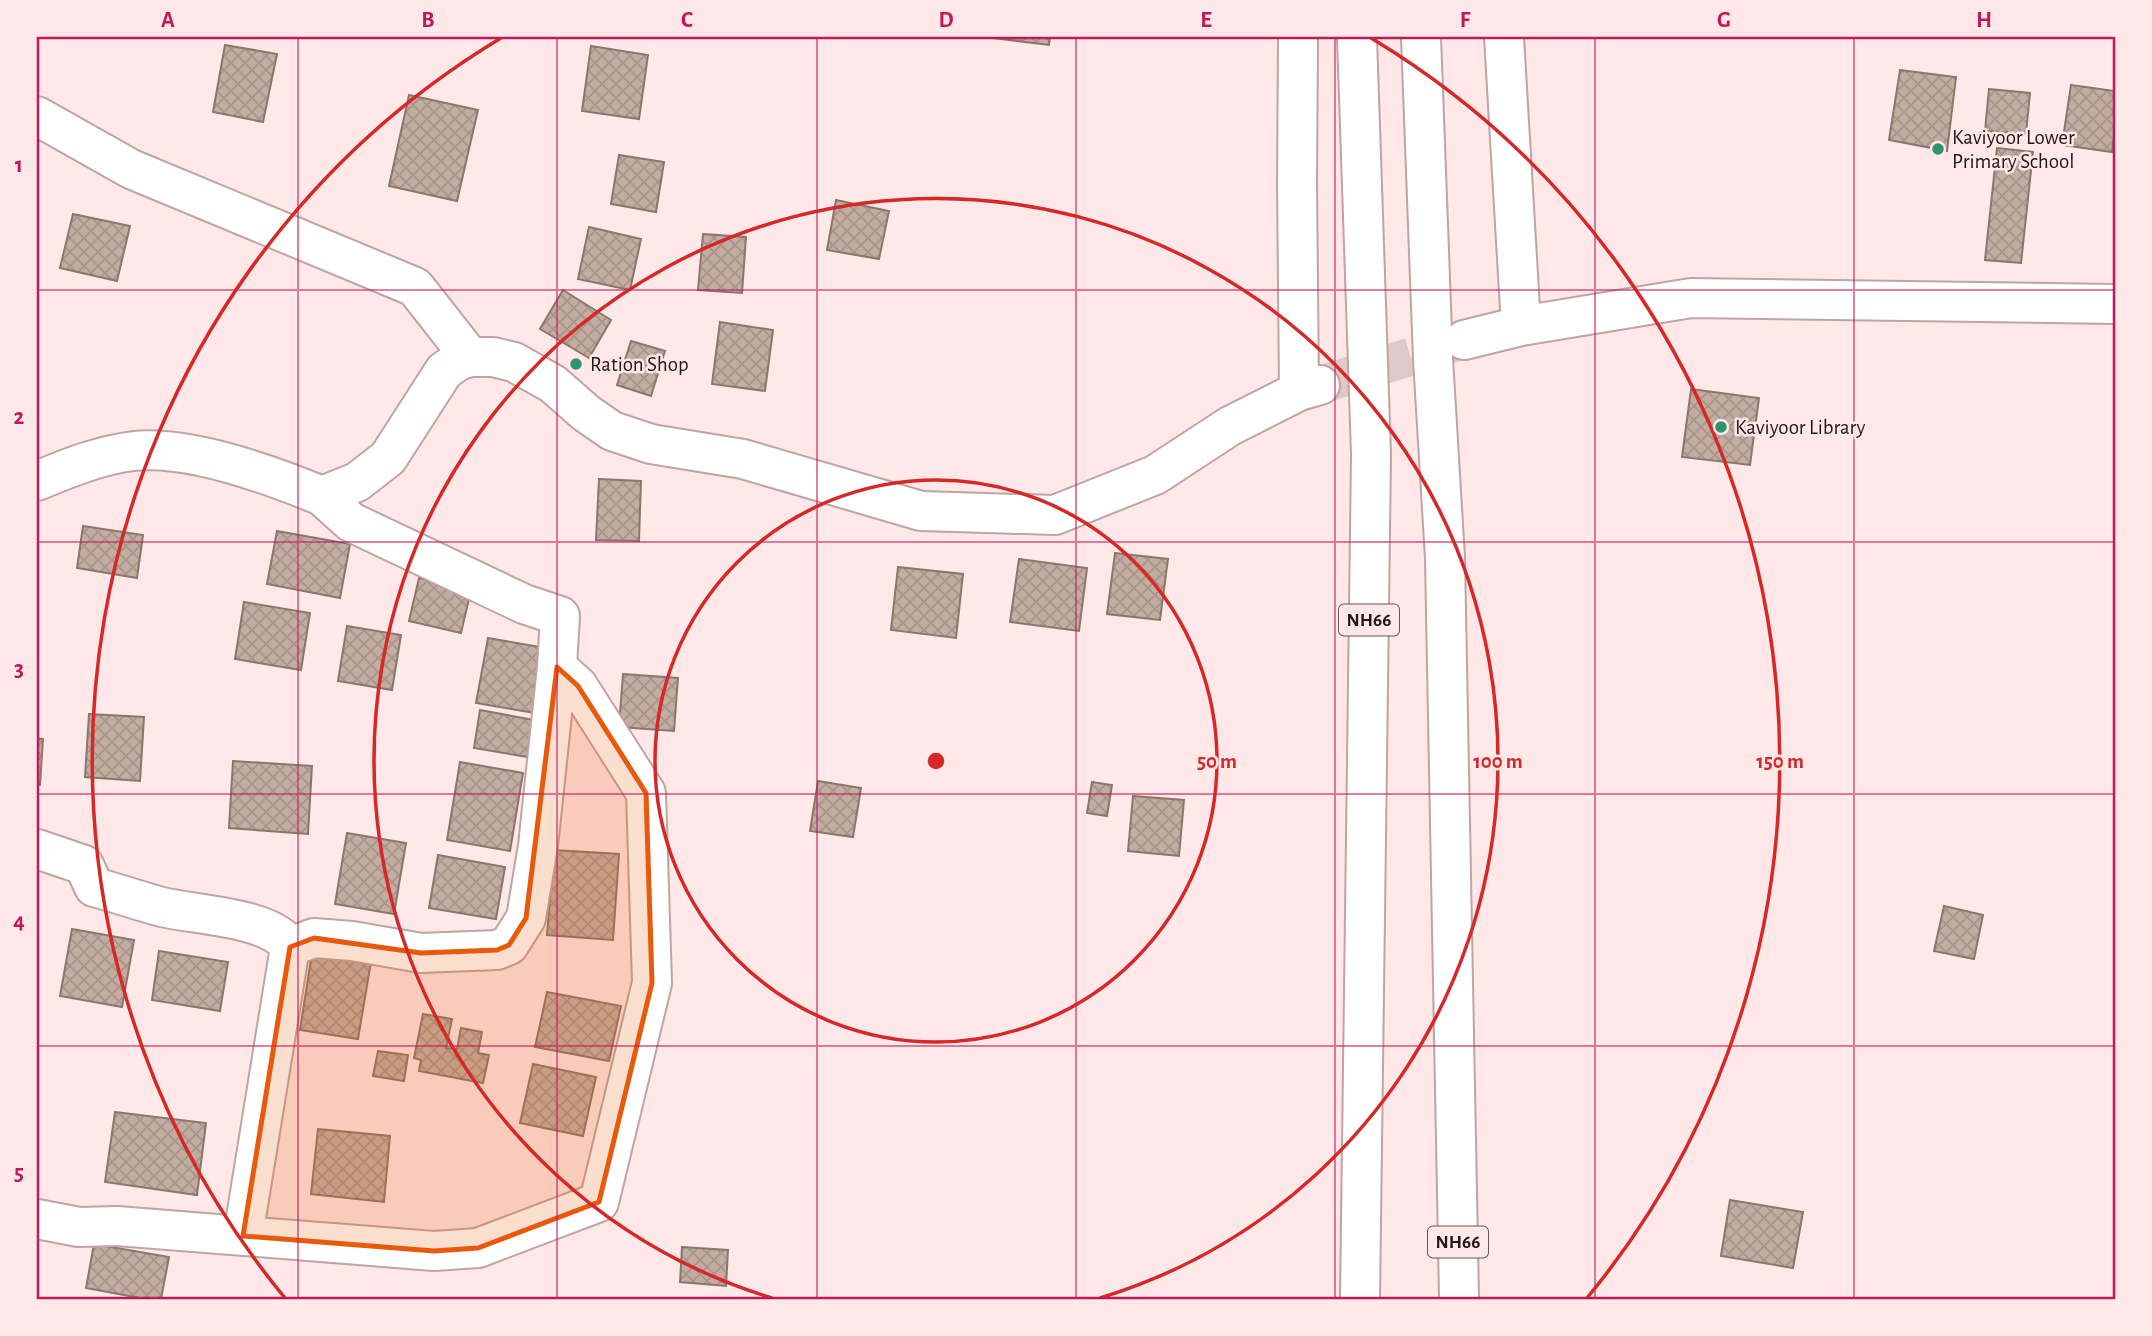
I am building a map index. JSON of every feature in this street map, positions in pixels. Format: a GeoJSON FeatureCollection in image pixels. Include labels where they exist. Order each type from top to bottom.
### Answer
{"type":"FeatureCollection","features":[{"type":"Feature","properties":{"kind":"main road"},"geometry":{"type":"LineString","coordinates":[[322,496],[357,482],[388,457],[444,371],[458,361],[470,357],[492,357],[514,362],[554,384],[586,413],[612,431],[651,444],[743,459],[921,510],[1055,515],[1156,475],[1230,426],[1309,388],[1297,183],[1298,37]]}},
{"type":"Feature","properties":{"kind":"main road","name":"NH66"},"geometry":{"type":"LineString","coordinates":[[1357,37],[1371,454],[1360,1299]]}},
{"type":"Feature","properties":{"kind":"main road","name":"NH66"},"geometry":{"type":"LineString","coordinates":[[1421,37],[1433,359],[1444,558],[1459,1299]]}},
{"type":"Feature","properties":{"kind":"main road"},"geometry":{"type":"LineString","coordinates":[[1504,37],[1521,326]]}},
{"type":"Feature","properties":{"kind":"main road"},"geometry":{"type":"LineString","coordinates":[[37,116],[131,169],[415,287],[470,357]]}},
{"type":"Feature","properties":{"kind":"main road"},"geometry":{"type":"LineString","coordinates":[[1464,340],[1521,326],[1691,298],[2115,304]]}},
{"type":"Feature","properties":{"kind":"main road"},"geometry":{"type":"LineString","coordinates":[[37,481],[84,462],[135,451],[184,452],[277,478],[322,496],[351,522],[524,604],[559,616],[557,667],[538,846],[526,918],[509,945],[497,950],[421,953],[352,941],[314,938],[290,947]]}},
{"type":"Feature","properties":{"kind":"main road"},"geometry":{"type":"LineString","coordinates":[[37,1219],[79,1227],[117,1226],[434,1251],[478,1248],[600,1202],[652,983],[646,793],[578,686],[557,667]]}},
{"type":"Feature","properties":{"kind":"main road"},"geometry":{"type":"LineString","coordinates":[[37,849],[84,865],[94,887],[162,907],[271,930],[285,939],[290,947],[243,1236]]}},
{"type":"Feature","properties":{"kind":"highlighted area"},"geometry":{"type":"Polygon","coordinates":[[[557,667],[578,686],[646,793],[652,983],[599,1202],[478,1248],[434,1251],[243,1236],[290,947],[314,938],[421,953],[497,950],[509,945],[526,918],[557,667]]]}},
{"type":"Feature","properties":{"kind":"building"},"geometry":{"type":"Polygon","coordinates":[[[985,37],[1050,37],[1049,45],[985,37]]]}},
{"type":"Feature","properties":{"kind":"building"},"geometry":{"type":"Polygon","coordinates":[[[225,45],[277,54],[263,122],[213,112],[225,45]]]}},
{"type":"Feature","properties":{"kind":"building"},"geometry":{"type":"Polygon","coordinates":[[[591,46],[648,55],[639,119],[582,111],[591,46]]]}},
{"type":"Feature","properties":{"kind":"building"},"geometry":{"type":"Polygon","coordinates":[[[1900,70],[1956,77],[1947,151],[1889,140],[1900,70]]]}},
{"type":"Feature","properties":{"kind":"building"},"geometry":{"type":"Polygon","coordinates":[[[2071,85],[2115,91],[2112,152],[2062,145],[2071,85]]]}},
{"type":"Feature","properties":{"kind":"building"},"geometry":{"type":"Polygon","coordinates":[[[1989,89],[2030,93],[2026,134],[1985,131],[1989,89]]]}},
{"type":"Feature","properties":{"kind":"building"},"geometry":{"type":"Polygon","coordinates":[[[409,95],[478,110],[457,201],[389,186],[409,95]]]}},
{"type":"Feature","properties":{"kind":"building"},"geometry":{"type":"Polygon","coordinates":[[[1997,148],[2033,152],[2021,263],[1985,260],[1997,148]]]}},
{"type":"Feature","properties":{"kind":"building"},"geometry":{"type":"Polygon","coordinates":[[[619,155],[664,162],[656,212],[611,204],[619,155]]]}},
{"type":"Feature","properties":{"kind":"building"},"geometry":{"type":"Polygon","coordinates":[[[836,200],[889,211],[879,259],[827,250],[836,200]]]}},
{"type":"Feature","properties":{"kind":"building"},"geometry":{"type":"Polygon","coordinates":[[[73,214],[130,226],[117,281],[60,268],[73,214]]]}},
{"type":"Feature","properties":{"kind":"building"},"geometry":{"type":"Polygon","coordinates":[[[589,227],[641,239],[630,290],[578,279],[589,227]]]}},
{"type":"Feature","properties":{"kind":"building"},"geometry":{"type":"Polygon","coordinates":[[[703,234],[746,237],[742,293],[698,290],[703,234]]]}},
{"type":"Feature","properties":{"kind":"building"},"geometry":{"type":"Polygon","coordinates":[[[563,290],[611,320],[589,358],[540,329],[563,290]]]}},
{"type":"Feature","properties":{"kind":"building"},"geometry":{"type":"Polygon","coordinates":[[[720,322],[773,330],[765,391],[712,384],[720,322]]]}},
{"type":"Feature","properties":{"kind":"building"},"geometry":{"type":"Polygon","coordinates":[[[631,341],[665,351],[651,396],[617,385],[631,341]]]}},
{"type":"Feature","properties":{"kind":"building","name":"Kaviyoor Library"},"geometry":{"type":"Polygon","coordinates":[[[1691,389],[1759,398],[1750,465],[1682,457],[1691,389]]]}},
{"type":"Feature","properties":{"kind":"building"},"geometry":{"type":"Polygon","coordinates":[[[599,479],[641,481],[639,541],[596,540],[599,479]]]}},
{"type":"Feature","properties":{"kind":"building"},"geometry":{"type":"Polygon","coordinates":[[[83,526],[143,535],[137,578],[77,568],[83,526]]]}},
{"type":"Feature","properties":{"kind":"building"},"geometry":{"type":"Polygon","coordinates":[[[277,531],[350,544],[340,598],[267,584],[277,531]]]}},
{"type":"Feature","properties":{"kind":"building"},"geometry":{"type":"Polygon","coordinates":[[[1115,553],[1168,559],[1160,620],[1107,614],[1115,553]]]}},
{"type":"Feature","properties":{"kind":"building"},"geometry":{"type":"Polygon","coordinates":[[[1019,559],[1087,568],[1079,631],[1010,622],[1019,559]]]}},
{"type":"Feature","properties":{"kind":"building"},"geometry":{"type":"Polygon","coordinates":[[[898,567],[963,574],[956,638],[891,630],[898,567]]]}},
{"type":"Feature","properties":{"kind":"building"},"geometry":{"type":"Polygon","coordinates":[[[419,578],[471,590],[461,633],[409,621],[419,578]]]}},
{"type":"Feature","properties":{"kind":"building"},"geometry":{"type":"Polygon","coordinates":[[[244,602],[310,613],[301,670],[235,659],[244,602]]]}},
{"type":"Feature","properties":{"kind":"building"},"geometry":{"type":"Polygon","coordinates":[[[347,626],[401,635],[392,690],[338,681],[347,626]]]}},
{"type":"Feature","properties":{"kind":"building"},"geometry":{"type":"Polygon","coordinates":[[[488,638],[546,648],[535,713],[476,703],[488,638]]]}},
{"type":"Feature","properties":{"kind":"building"},"geometry":{"type":"Polygon","coordinates":[[[623,674],[678,678],[674,731],[619,727],[623,674]]]}},
{"type":"Feature","properties":{"kind":"building"},"geometry":{"type":"Polygon","coordinates":[[[480,710],[534,720],[528,757],[474,748],[480,710]]]}},
{"type":"Feature","properties":{"kind":"building"},"geometry":{"type":"Polygon","coordinates":[[[89,714],[144,717],[140,781],[85,777],[89,714]]]}},
{"type":"Feature","properties":{"kind":"building"},"geometry":{"type":"Polygon","coordinates":[[[37,738],[43,739],[40,785],[37,785],[37,738]]]}},
{"type":"Feature","properties":{"kind":"building"},"geometry":{"type":"Polygon","coordinates":[[[233,761],[312,766],[308,834],[229,828],[233,761]]]}},
{"type":"Feature","properties":{"kind":"building"},"geometry":{"type":"Polygon","coordinates":[[[460,762],[523,773],[510,851],[447,840],[460,762]]]}},
{"type":"Feature","properties":{"kind":"building"},"geometry":{"type":"Polygon","coordinates":[[[818,781],[861,788],[853,837],[810,831],[818,781]]]}},
{"type":"Feature","properties":{"kind":"building"},"geometry":{"type":"Polygon","coordinates":[[[1092,782],[1112,785],[1107,816],[1087,813],[1092,782]]]}},
{"type":"Feature","properties":{"kind":"building"},"geometry":{"type":"Polygon","coordinates":[[[1133,796],[1184,800],[1179,856],[1128,851],[1133,796]]]}},
{"type":"Feature","properties":{"kind":"building"},"geometry":{"type":"Polygon","coordinates":[[[347,833],[406,843],[394,914],[335,904],[347,833]]]}},
{"type":"Feature","properties":{"kind":"building"},"geometry":{"type":"Polygon","coordinates":[[[554,850],[619,854],[613,940],[547,935],[554,850]]]}},
{"type":"Feature","properties":{"kind":"building"},"geometry":{"type":"Polygon","coordinates":[[[438,855],[505,867],[496,919],[429,908],[438,855]]]}},
{"type":"Feature","properties":{"kind":"building"},"geometry":{"type":"Polygon","coordinates":[[[1944,906],[1983,915],[1974,959],[1934,951],[1944,906]]]}},
{"type":"Feature","properties":{"kind":"building"},"geometry":{"type":"Polygon","coordinates":[[[72,929],[134,940],[122,1007],[60,996],[72,929]]]}},
{"type":"Feature","properties":{"kind":"building"},"geometry":{"type":"Polygon","coordinates":[[[159,951],[228,962],[220,1011],[152,1000],[159,951]]]}},
{"type":"Feature","properties":{"kind":"building"},"geometry":{"type":"Polygon","coordinates":[[[312,953],[371,962],[358,1039],[300,1030],[312,953]]]}},
{"type":"Feature","properties":{"kind":"building"},"geometry":{"type":"Polygon","coordinates":[[[547,992],[621,1006],[609,1061],[535,1047],[547,992]]]}},
{"type":"Feature","properties":{"kind":"building"},"geometry":{"type":"Polygon","coordinates":[[[423,1014],[452,1019],[446,1048],[457,1049],[461,1028],[482,1032],[478,1053],[489,1055],[483,1083],[419,1071],[421,1060],[414,1058],[423,1014]]]}},
{"type":"Feature","properties":{"kind":"building"},"geometry":{"type":"Polygon","coordinates":[[[378,1051],[408,1055],[404,1081],[373,1076],[378,1051]]]}},
{"type":"Feature","properties":{"kind":"building"},"geometry":{"type":"Polygon","coordinates":[[[533,1064],[596,1077],[583,1136],[520,1123],[533,1064]]]}},
{"type":"Feature","properties":{"kind":"building"},"geometry":{"type":"Polygon","coordinates":[[[115,1112],[206,1123],[197,1195],[105,1182],[115,1112]]]}},
{"type":"Feature","properties":{"kind":"building"},"geometry":{"type":"Polygon","coordinates":[[[318,1129],[390,1136],[384,1202],[311,1194],[318,1129]]]}},
{"type":"Feature","properties":{"kind":"building"},"geometry":{"type":"Polygon","coordinates":[[[1730,1200],[1803,1212],[1793,1268],[1721,1256],[1730,1200]]]}},
{"type":"Feature","properties":{"kind":"building"},"geometry":{"type":"Polygon","coordinates":[[[94,1244],[169,1257],[161,1299],[145,1299],[86,1288],[94,1244]]]}},
{"type":"Feature","properties":{"kind":"building"},"geometry":{"type":"Polygon","coordinates":[[[682,1247],[728,1250],[726,1286],[680,1282],[682,1247]]]}},
{"type":"Feature","properties":{"kind":"tunnel"},"geometry":{"type":"LineString","coordinates":[[1320,385],[1464,340]]}},
{"type":"Feature","properties":{"kind":"place","name":"Kaviyoor Lower Primary School"},"geometry":{"type":"Point","coordinates":[1938,149]}},
{"type":"Feature","properties":{"kind":"place","name":"Ration Shop"},"geometry":{"type":"Point","coordinates":[576,364]}},
{"type":"Feature","properties":{"kind":"place","name":"Kaviyoor Library"},"geometry":{"type":"Point","coordinates":[1721,427]}}]}
